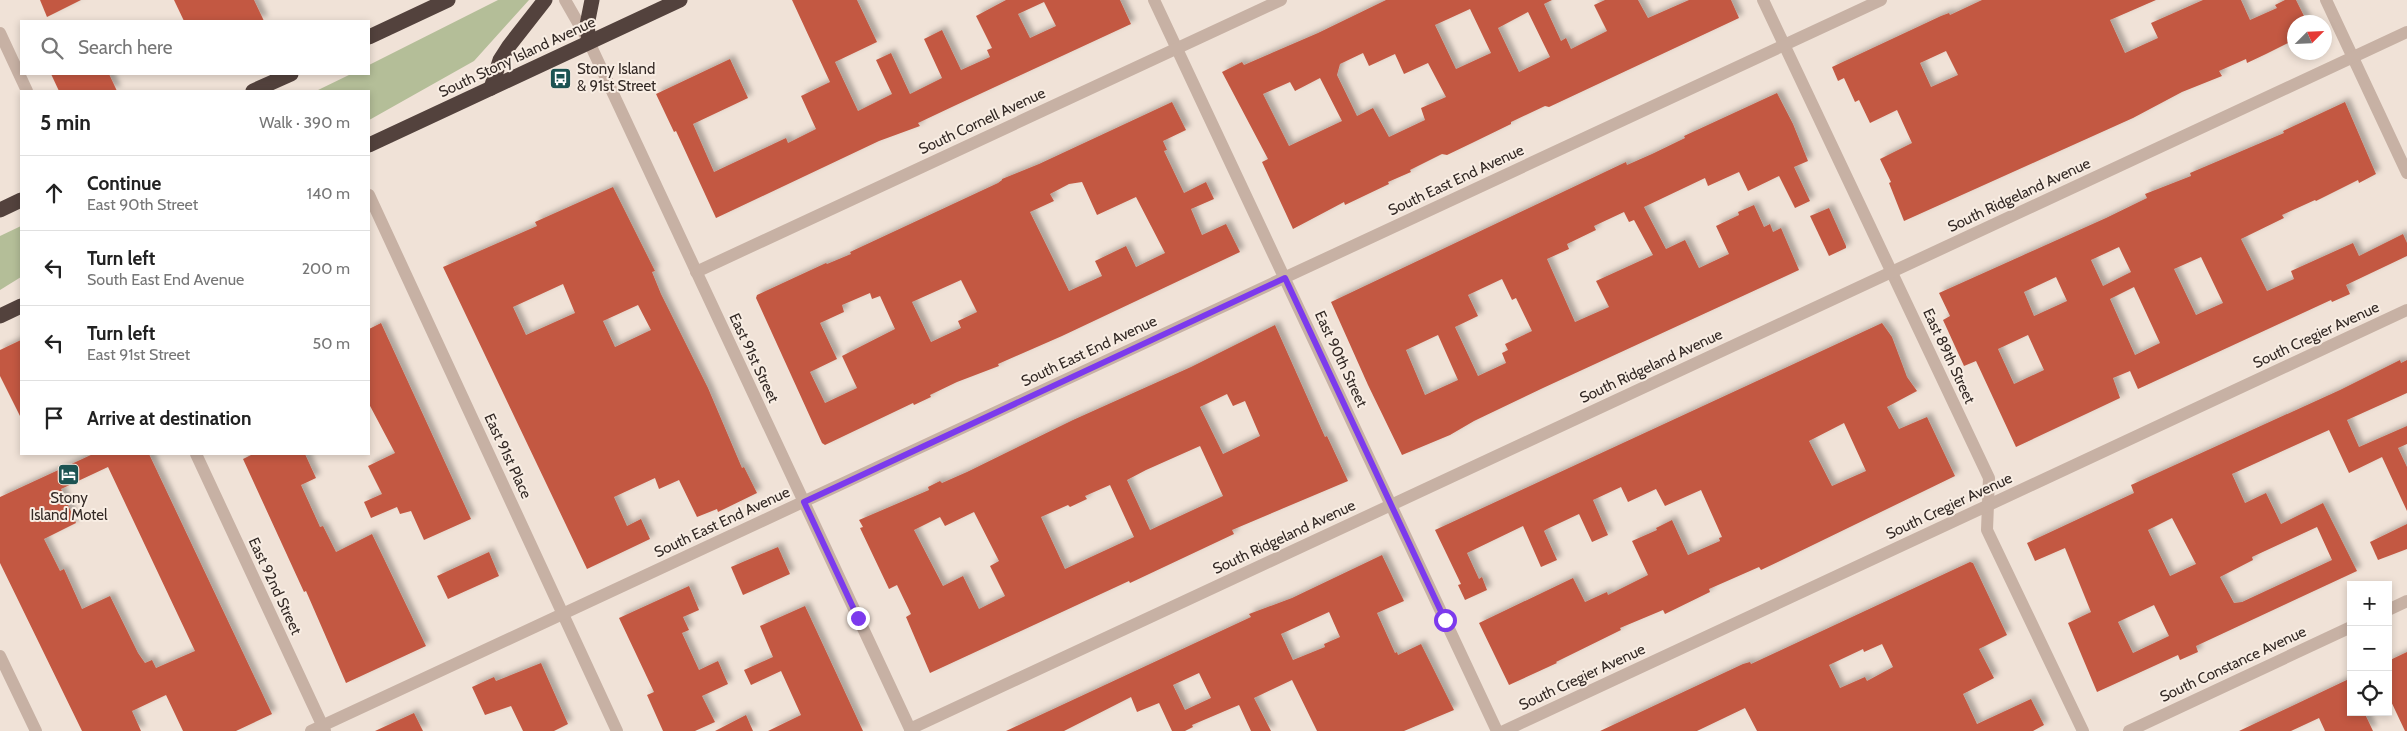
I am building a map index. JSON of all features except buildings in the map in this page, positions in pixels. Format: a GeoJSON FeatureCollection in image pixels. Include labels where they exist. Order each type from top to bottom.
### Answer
{"type":"FeatureCollection","features":[{"type":"Feature","properties":{"kind":"highway"},"geometry":{"type":"LineString","coordinates":[[370,37],[448,0]]}},
{"type":"Feature","properties":{"kind":"highway"},"geometry":{"type":"LineString","coordinates":[[491,88],[500,60],[545,0]]}},
{"type":"Feature","properties":{"kind":"highway"},"geometry":{"type":"LineString","coordinates":[[589,42],[587,25],[592,0]]}},
{"type":"Feature","properties":{"kind":"highway","name":"South Stony Island Avenue"},"geometry":{"type":"LineString","coordinates":[[370,145],[680,0]]}},
{"type":"Feature","properties":{"kind":"highway"},"geometry":{"type":"LineString","coordinates":[[256,90],[289,75]]}},
{"type":"Feature","properties":{"kind":"highway"},"geometry":{"type":"LineString","coordinates":[[0,210],[20,200]]}},
{"type":"Feature","properties":{"kind":"highway"},"geometry":{"type":"LineString","coordinates":[[0,316],[20,306]]}},
{"type":"Feature","properties":{"kind":"street","name":"East 91st Street"},"geometry":{"type":"LineString","coordinates":[[565,0],[589,42],[910,730]]}},
{"type":"Feature","properties":{"kind":"street","name":"East 90th Street"},"geometry":{"type":"LineString","coordinates":[[1154,0],[1497,731]]}},
{"type":"Feature","properties":{"kind":"street","name":"South Cornell Avenue"},"geometry":{"type":"LineString","coordinates":[[696,272],[1281,0]]}},
{"type":"Feature","properties":{"kind":"street","name":"East 89th Street"},"geometry":{"type":"LineString","coordinates":[[1763,0],[1989,478],[1988,530],[2083,731]]}},
{"type":"Feature","properties":{"kind":"street","name":"South East End Avenue"},"geometry":{"type":"LineString","coordinates":[[320,729],[562,614],[1881,0]]}},
{"type":"Feature","properties":{"kind":"street"},"geometry":{"type":"LineString","coordinates":[[2326,0],[2407,173]]}},
{"type":"Feature","properties":{"kind":"street","name":"South Ridgeland Avenue"},"geometry":{"type":"LineString","coordinates":[[910,730],[2407,32]]}},
{"type":"Feature","properties":{"kind":"street"},"geometry":{"type":"LineString","coordinates":[[0,33],[27,90]]}},
{"type":"Feature","properties":{"kind":"street","name":"East 91st Place"},"geometry":{"type":"LineString","coordinates":[[370,197],[617,731]]}},
{"type":"Feature","properties":{"kind":"street","name":"South Cregier Avenue"},"geometry":{"type":"LineString","coordinates":[[1504,731],[2407,310]]}},
{"type":"Feature","properties":{"kind":"street","name":"East 92nd Street"},"geometry":{"type":"LineString","coordinates":[[196,455],[320,729]]}},
{"type":"Feature","properties":{"kind":"street"},"geometry":{"type":"LineString","coordinates":[[2392,608],[2407,601]]}},
{"type":"Feature","properties":{"kind":"street","name":"South Constance Avenue"},"geometry":{"type":"LineString","coordinates":[[2129,731],[2347,629]]}},
{"type":"Feature","properties":{"kind":"street"},"geometry":{"type":"LineString","coordinates":[[0,656],[36,731]]}},
{"type":"Feature","properties":{"kind":"green space"},"geometry":{"type":"Polygon","coordinates":[[[498,0],[529,0],[474,61],[370,120],[370,90],[318,90],[349,75],[370,75],[370,64],[498,0]]]}},
{"type":"Feature","properties":{"kind":"green space"},"geometry":{"type":"Polygon","coordinates":[[[20,226],[20,278],[0,290],[0,236],[20,226]]]}},
{"type":"Feature","properties":{"kind":"place","name":"Stony Island & 91st Street"},"geometry":{"type":"Point","coordinates":[561,78]}},
{"type":"Feature","properties":{"kind":"place","name":"Stony Island Motel"},"geometry":{"type":"Point","coordinates":[69,475]}},
{"type":"Feature","properties":{"kind":"route"},"geometry":{"type":"LineString","coordinates":[[858,618],[804,502],[1285,278],[1445,620]]}}]}
